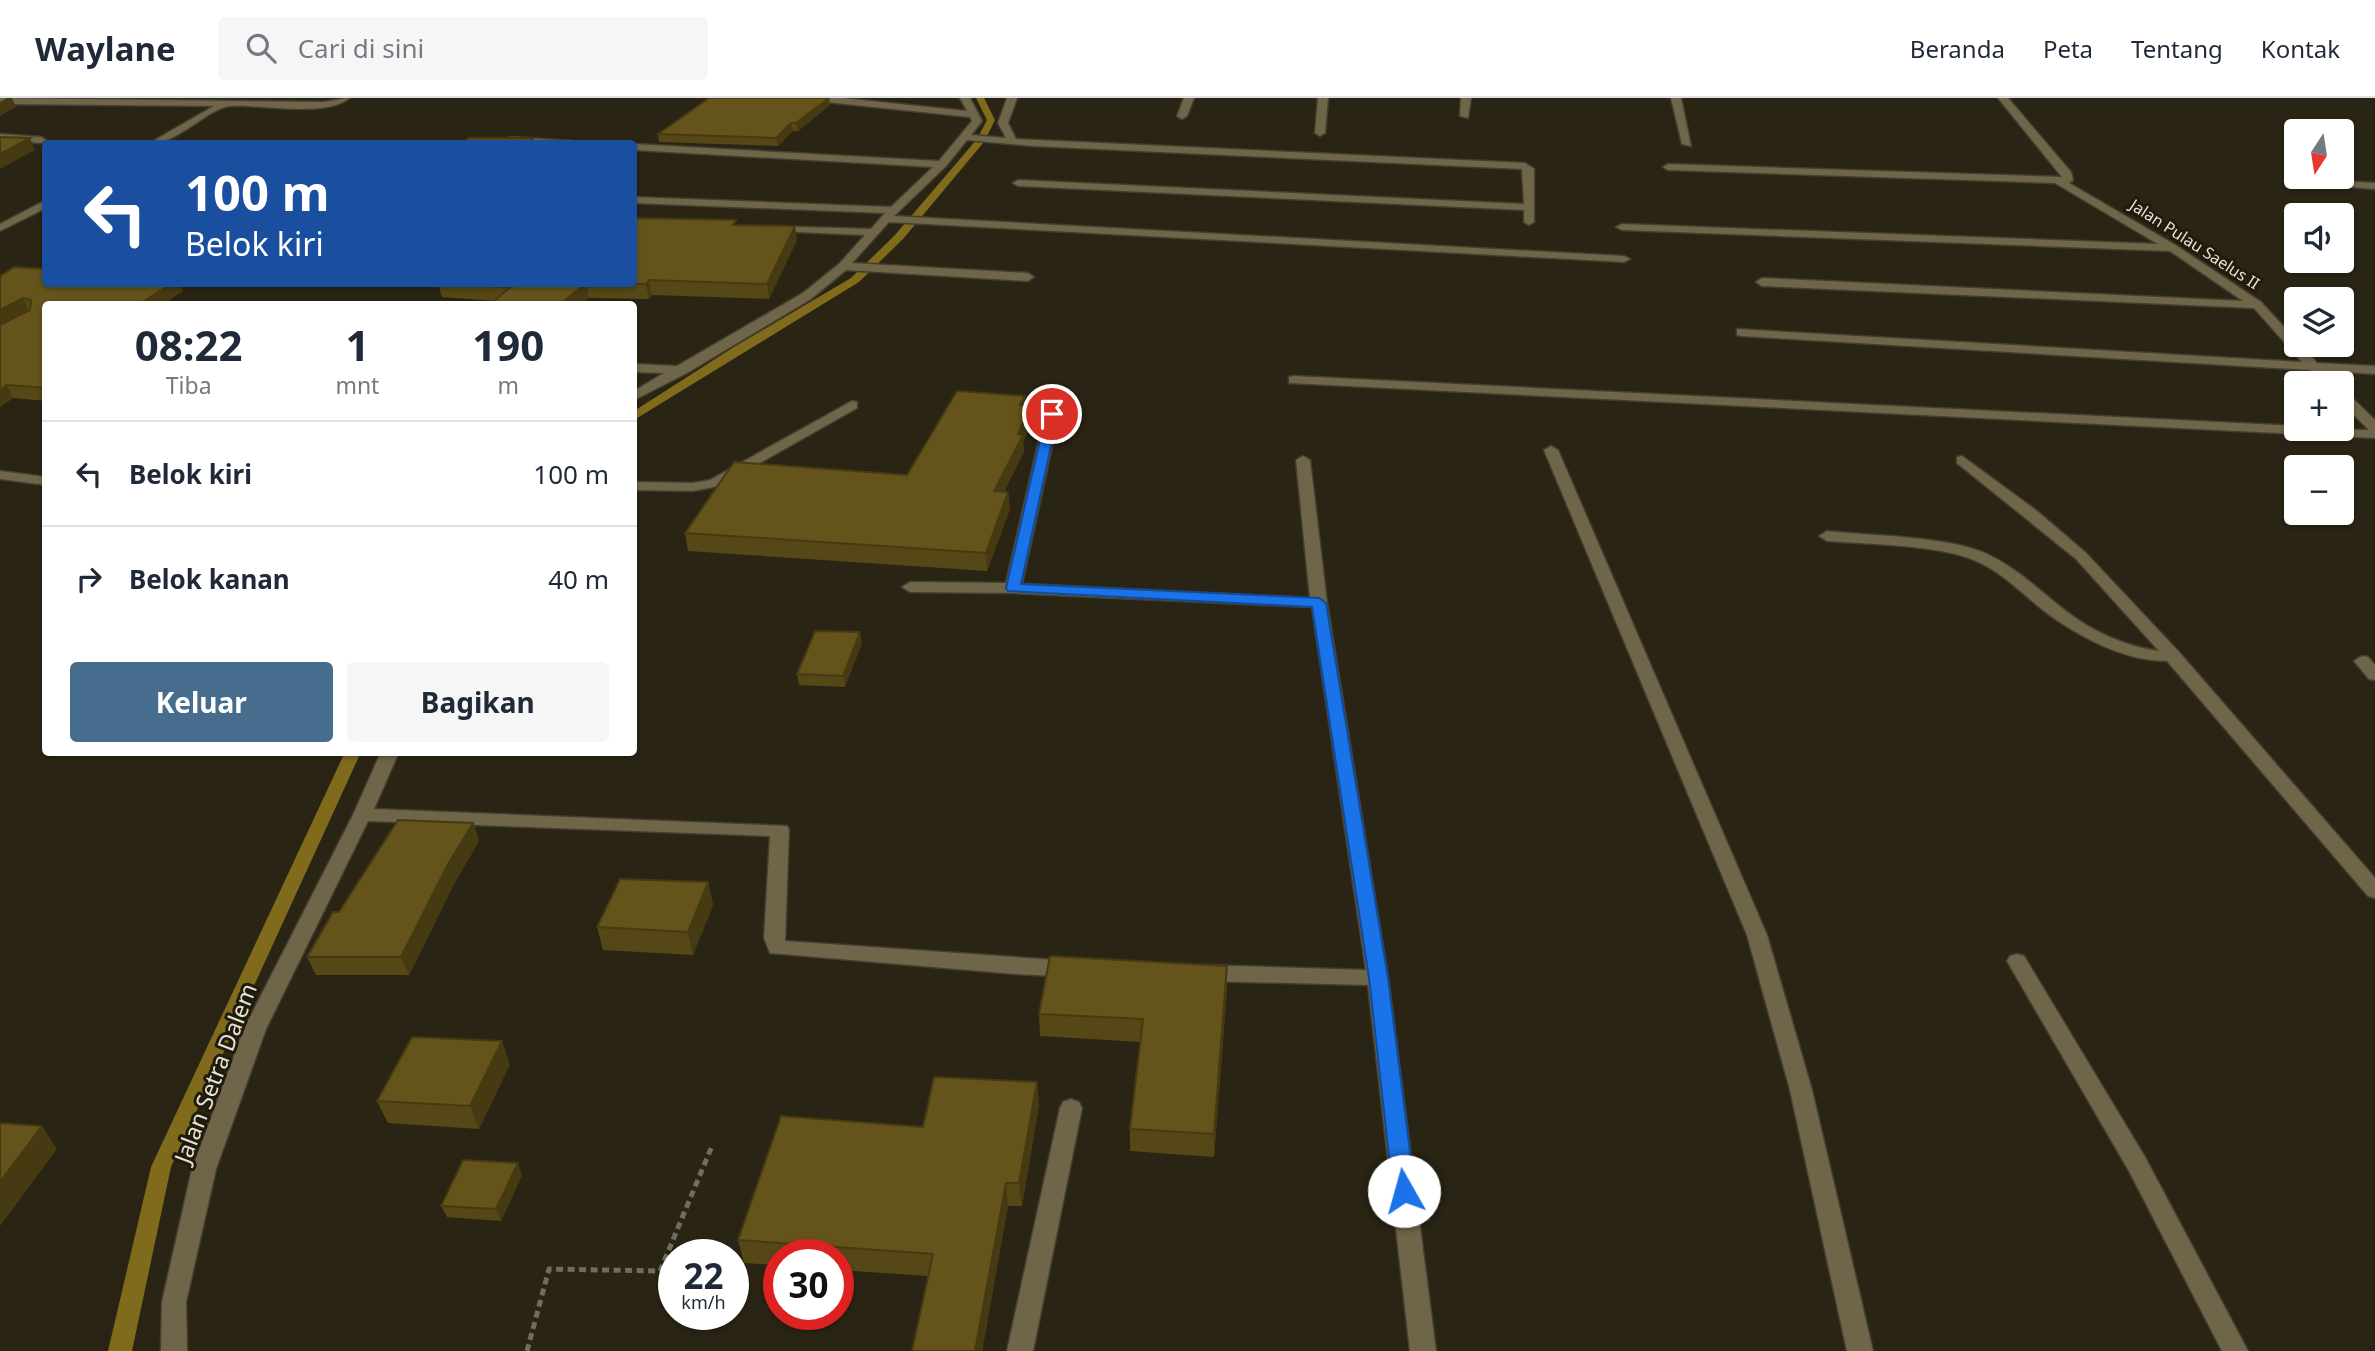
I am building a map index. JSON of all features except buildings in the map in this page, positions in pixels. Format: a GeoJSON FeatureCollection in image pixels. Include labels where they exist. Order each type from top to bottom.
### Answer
{"type":"FeatureCollection","features":[{"type":"Feature","properties":{"kind":"street"},"geometry":{"type":"LineString","coordinates":[[0,101],[323,105],[344,98]]}},
{"type":"Feature","properties":{"kind":"street"},"geometry":{"type":"LineString","coordinates":[[819,98],[975,114]]}},
{"type":"Feature","properties":{"kind":"street"},"geometry":{"type":"LineString","coordinates":[[637,394],[807,296],[844,266],[967,137],[977,121],[965,98]]}},
{"type":"Feature","properties":{"kind":"street"},"geometry":{"type":"LineString","coordinates":[[1007,139],[1003,123],[1007,105],[1012,98]]}},
{"type":"Feature","properties":{"kind":"street"},"geometry":{"type":"LineString","coordinates":[[1182,116],[1189,98]]}},
{"type":"Feature","properties":{"kind":"street"},"geometry":{"type":"LineString","coordinates":[[1320,134],[1323,98]]}},
{"type":"Feature","properties":{"kind":"street"},"geometry":{"type":"LineString","coordinates":[[1465,116],[1466,98]]}},
{"type":"Feature","properties":{"kind":"street"},"geometry":{"type":"LineString","coordinates":[[1676,98],[1687,145]]}},
{"type":"Feature","properties":{"kind":"street"},"geometry":{"type":"LineString","coordinates":[[1668,167],[2059,181],[2070,178],[2003,98]]}},
{"type":"Feature","properties":{"kind":"street"},"geometry":{"type":"LineString","coordinates":[[160,140],[226,103]]}},
{"type":"Feature","properties":{"kind":"street"},"geometry":{"type":"LineString","coordinates":[[0,137],[41,140]]}},
{"type":"Feature","properties":{"kind":"street"},"geometry":{"type":"LineString","coordinates":[[967,137],[1516,165],[1529,169],[1529,222]]}},
{"type":"Feature","properties":{"kind":"street"},"geometry":{"type":"LineString","coordinates":[[637,147],[942,164]]}},
{"type":"Feature","properties":{"kind":"street","name":"Jalan Pulau Saelus II"},"geometry":{"type":"LineString","coordinates":[[2059,181],[2174,248],[2257,305],[2316,371]]}},
{"type":"Feature","properties":{"kind":"street"},"geometry":{"type":"LineString","coordinates":[[1018,183],[1529,207]]}},
{"type":"Feature","properties":{"kind":"street"},"geometry":{"type":"LineString","coordinates":[[2354,185],[2375,186]]}},
{"type":"Feature","properties":{"kind":"street"},"geometry":{"type":"LineString","coordinates":[[637,201],[893,217],[922,222],[1624,259]]}},
{"type":"Feature","properties":{"kind":"street"},"geometry":{"type":"LineString","coordinates":[[0,228],[42,205]]}},
{"type":"Feature","properties":{"kind":"street"},"geometry":{"type":"LineString","coordinates":[[1622,227],[2174,248]]}},
{"type":"Feature","properties":{"kind":"street"},"geometry":{"type":"LineString","coordinates":[[756,228],[874,232]]}},
{"type":"Feature","properties":{"kind":"street"},"geometry":{"type":"LineString","coordinates":[[844,266],[1028,277]]}},
{"type":"Feature","properties":{"kind":"street"},"geometry":{"type":"LineString","coordinates":[[1762,282],[2257,305]]}},
{"type":"Feature","properties":{"kind":"street"},"geometry":{"type":"LineString","coordinates":[[1741,332],[2375,370]]}},
{"type":"Feature","properties":{"kind":"street"},"geometry":{"type":"LineString","coordinates":[[637,368],[682,370]]}},
{"type":"Feature","properties":{"kind":"street"},"geometry":{"type":"LineString","coordinates":[[1294,380],[2375,434]]}},
{"type":"Feature","properties":{"kind":"street"},"geometry":{"type":"LineString","coordinates":[[637,486],[693,487],[714,483],[852,405]]}},
{"type":"Feature","properties":{"kind":"street"},"geometry":{"type":"LineString","coordinates":[[2354,408],[2375,429]]}},
{"type":"Feature","properties":{"kind":"street"},"geometry":{"type":"LineString","coordinates":[[1013,588],[1052,414]]}},
{"type":"Feature","properties":{"kind":"street"},"geometry":{"type":"LineString","coordinates":[[1551,450],[1758,935],[1780,1005],[1815,1141],[1860,1351]]}},
{"type":"Feature","properties":{"kind":"street"},"geometry":{"type":"LineString","coordinates":[[1303,460],[1319,603],[1378,978],[1423,1351]]}},
{"type":"Feature","properties":{"kind":"street"},"geometry":{"type":"LineString","coordinates":[[1962,460],[2081,556],[2173,656],[2375,891]]}},
{"type":"Feature","properties":{"kind":"street"},"geometry":{"type":"LineString","coordinates":[[0,475],[42,480]]}},
{"type":"Feature","properties":{"kind":"street"},"geometry":{"type":"LineString","coordinates":[[1827,536],[1940,547],[1979,556],[2008,572],[2063,617],[2126,650],[2173,656]]}},
{"type":"Feature","properties":{"kind":"street"},"geometry":{"type":"LineString","coordinates":[[910,587],[1013,588],[1319,603]]}},
{"type":"Feature","properties":{"kind":"street"},"geometry":{"type":"LineString","coordinates":[[2362,661],[2375,675]]}},
{"type":"Feature","properties":{"kind":"street","name":"Jalan Setra Dalem"},"geometry":{"type":"LineString","coordinates":[[174,1351],[174,1302],[204,1169],[255,1028],[362,815],[388,756]]}},
{"type":"Feature","properties":{"kind":"street"},"geometry":{"type":"LineString","coordinates":[[362,815],[780,830],[774,938],[777,948],[1001,966],[1096,969]]}},
{"type":"Feature","properties":{"kind":"street"},"geometry":{"type":"LineString","coordinates":[[2017,961],[2137,1164],[2235,1351]]}},
{"type":"Feature","properties":{"kind":"street"},"geometry":{"type":"LineString","coordinates":[[1177,972],[1378,978]]}},
{"type":"Feature","properties":{"kind":"street"},"geometry":{"type":"LineString","coordinates":[[1020,1351],[1071,1108]]}},
{"type":"Feature","properties":{"kind":"path"},"geometry":{"type":"LineString","coordinates":[[527,1351],[549,1269],[660,1272],[712,1146]]}},
{"type":"Feature","properties":{"kind":"waterway"},"geometry":{"type":"LineString","coordinates":[[637,414],[738,349],[855,280],[899,237],[981,140],[991,120],[980,98]]}},
{"type":"Feature","properties":{"kind":"waterway"},"geometry":{"type":"LineString","coordinates":[[120,1351],[161,1167],[351,756]]}},
{"type":"Feature","properties":{"kind":"route"},"geometry":{"type":"LineString","coordinates":[[1052,414],[1013,588],[1319,603],[1378,978],[1404,1191]]}}]}
